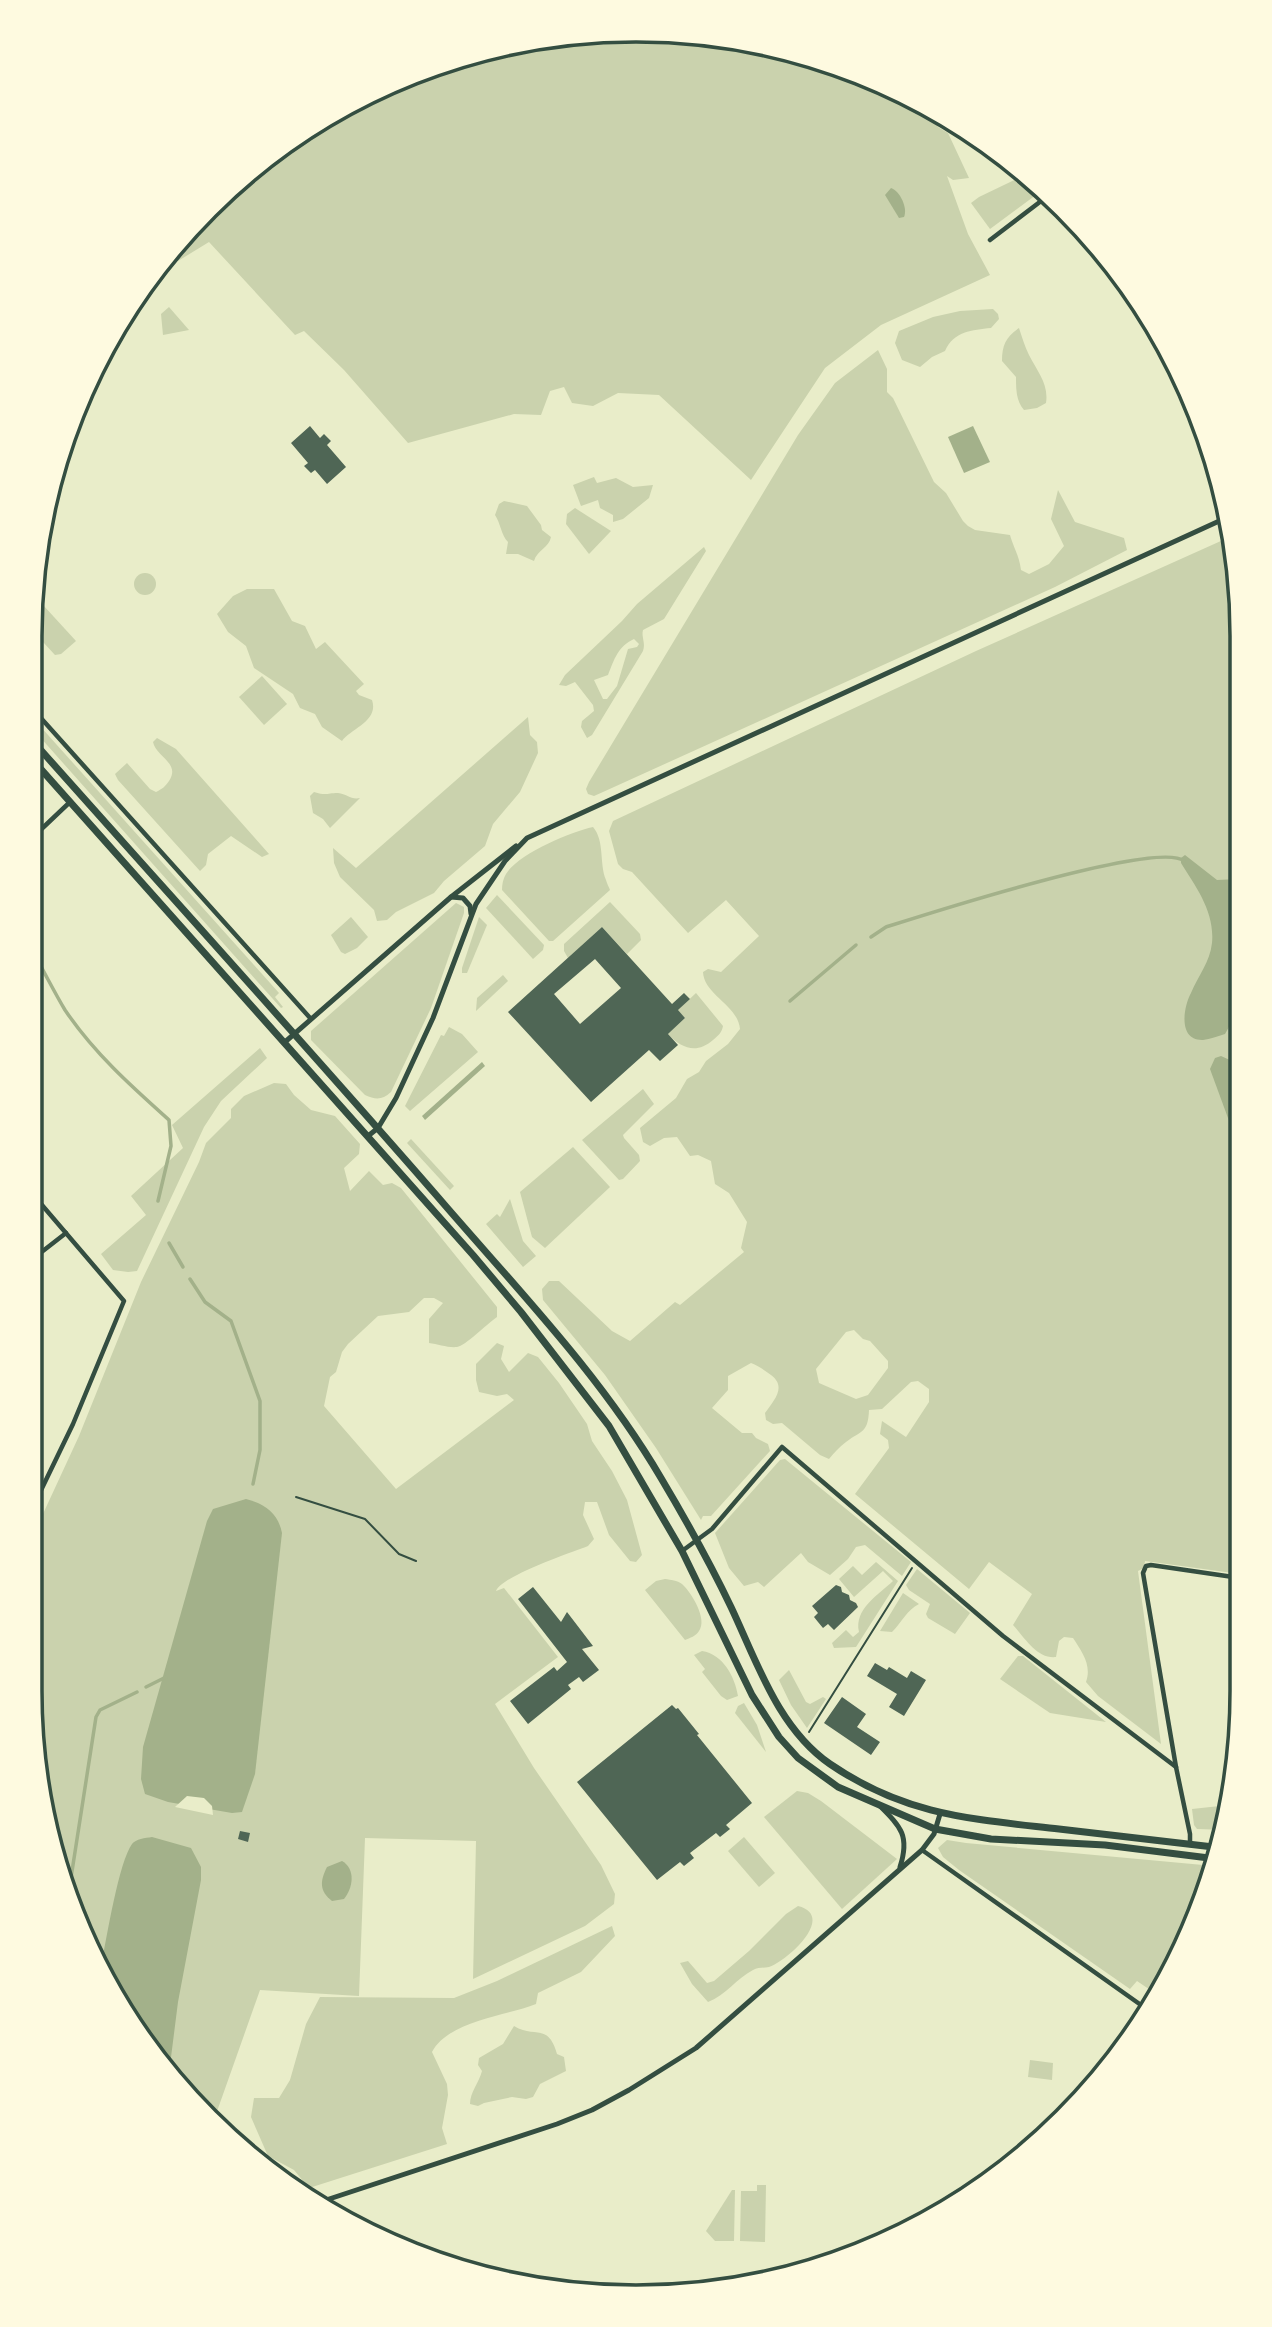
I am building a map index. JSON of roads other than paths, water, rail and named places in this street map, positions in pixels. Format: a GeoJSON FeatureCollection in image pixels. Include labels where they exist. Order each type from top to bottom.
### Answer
{"type":"FeatureCollection","features":[{"type":"Feature","properties":{"kind":"main road"},"geometry":{"type":"LineString","coordinates":[[42,751],[378,1128],[594,1380],[655,1467],[697,1541],[791,1727],[818,1755],[878,1791],[940,1814],[984,1822],[1209,1847]]}},
{"type":"Feature","properties":{"kind":"main road"},"geometry":{"type":"LineString","coordinates":[[42,770],[369,1136],[522,1312],[581,1389],[609,1426],[682,1551],[768,1723],[790,1750],[838,1787],[935,1829],[991,1839],[1105,1845],[1206,1858]]}},
{"type":"Feature","properties":{"kind":"street"},"geometry":{"type":"LineString","coordinates":[[990,240],[1041,201]]}},
{"type":"Feature","properties":{"kind":"street"},"geometry":{"type":"LineString","coordinates":[[285,1042],[451,897],[527,838],[1219,521]]}},
{"type":"Feature","properties":{"kind":"street"},"geometry":{"type":"LineString","coordinates":[[42,719],[311,1019]]}},
{"type":"Feature","properties":{"kind":"street"},"geometry":{"type":"LineString","coordinates":[[42,829],[70,802]]}},
{"type":"Feature","properties":{"kind":"street"},"geometry":{"type":"LineString","coordinates":[[369,1136],[378,1128],[396,1098],[433,1018],[471,914],[488,884],[527,838]]}},
{"type":"Feature","properties":{"kind":"street"},"geometry":{"type":"LineString","coordinates":[[451,897],[467,902],[471,914]]}},
{"type":"Feature","properties":{"kind":"street"},"geometry":{"type":"LineString","coordinates":[[42,1205],[124,1301],[73,1424],[42,1488]]}},
{"type":"Feature","properties":{"kind":"street"},"geometry":{"type":"LineString","coordinates":[[42,1252],[66,1233]]}},
{"type":"Feature","properties":{"kind":"street"},"geometry":{"type":"LineString","coordinates":[[682,1551],[712,1529],[782,1447],[1003,1636],[1176,1767]]}},
{"type":"Feature","properties":{"kind":"street"},"geometry":{"type":"LineString","coordinates":[[1190,1845],[1191,1834],[1176,1767],[1143,1573],[1146,1566],[1151,1565],[1230,1577]]}},
{"type":"Feature","properties":{"kind":"street"},"geometry":{"type":"LineString","coordinates":[[880,1806],[904,1835],[905,1853],[900,1869]]}},
{"type":"Feature","properties":{"kind":"street"},"geometry":{"type":"LineString","coordinates":[[329,2199],[592,2110],[696,2048],[922,1850],[935,1829],[940,1814]]}},
{"type":"Feature","properties":{"kind":"street"},"geometry":{"type":"LineString","coordinates":[[922,1850],[1140,2004]]}},
{"type":"Feature","properties":{"kind":"waterway"},"geometry":{"type":"LineString","coordinates":[[871,937],[886,927],[1089,869],[1165,857],[1184,861]]}},
{"type":"Feature","properties":{"kind":"waterway"},"geometry":{"type":"LineString","coordinates":[[790,1001],[856,945]]}},
{"type":"Feature","properties":{"kind":"waterway"},"geometry":{"type":"LineString","coordinates":[[42,969],[65,1010],[88,1041],[127,1082],[169,1120],[171,1146],[158,1201]]}},
{"type":"Feature","properties":{"kind":"waterway"},"geometry":{"type":"LineString","coordinates":[[169,1243],[183,1267]]}},
{"type":"Feature","properties":{"kind":"waterway"},"geometry":{"type":"LineString","coordinates":[[190,1279],[205,1302],[231,1321],[260,1401],[260,1450],[253,1484]]}},
{"type":"Feature","properties":{"kind":"waterway"},"geometry":{"type":"LineString","coordinates":[[146,1687],[166,1677]]}},
{"type":"Feature","properties":{"kind":"waterway"},"geometry":{"type":"LineString","coordinates":[[72,1874],[96,1717],[100,1710],[137,1692]]}}]}
